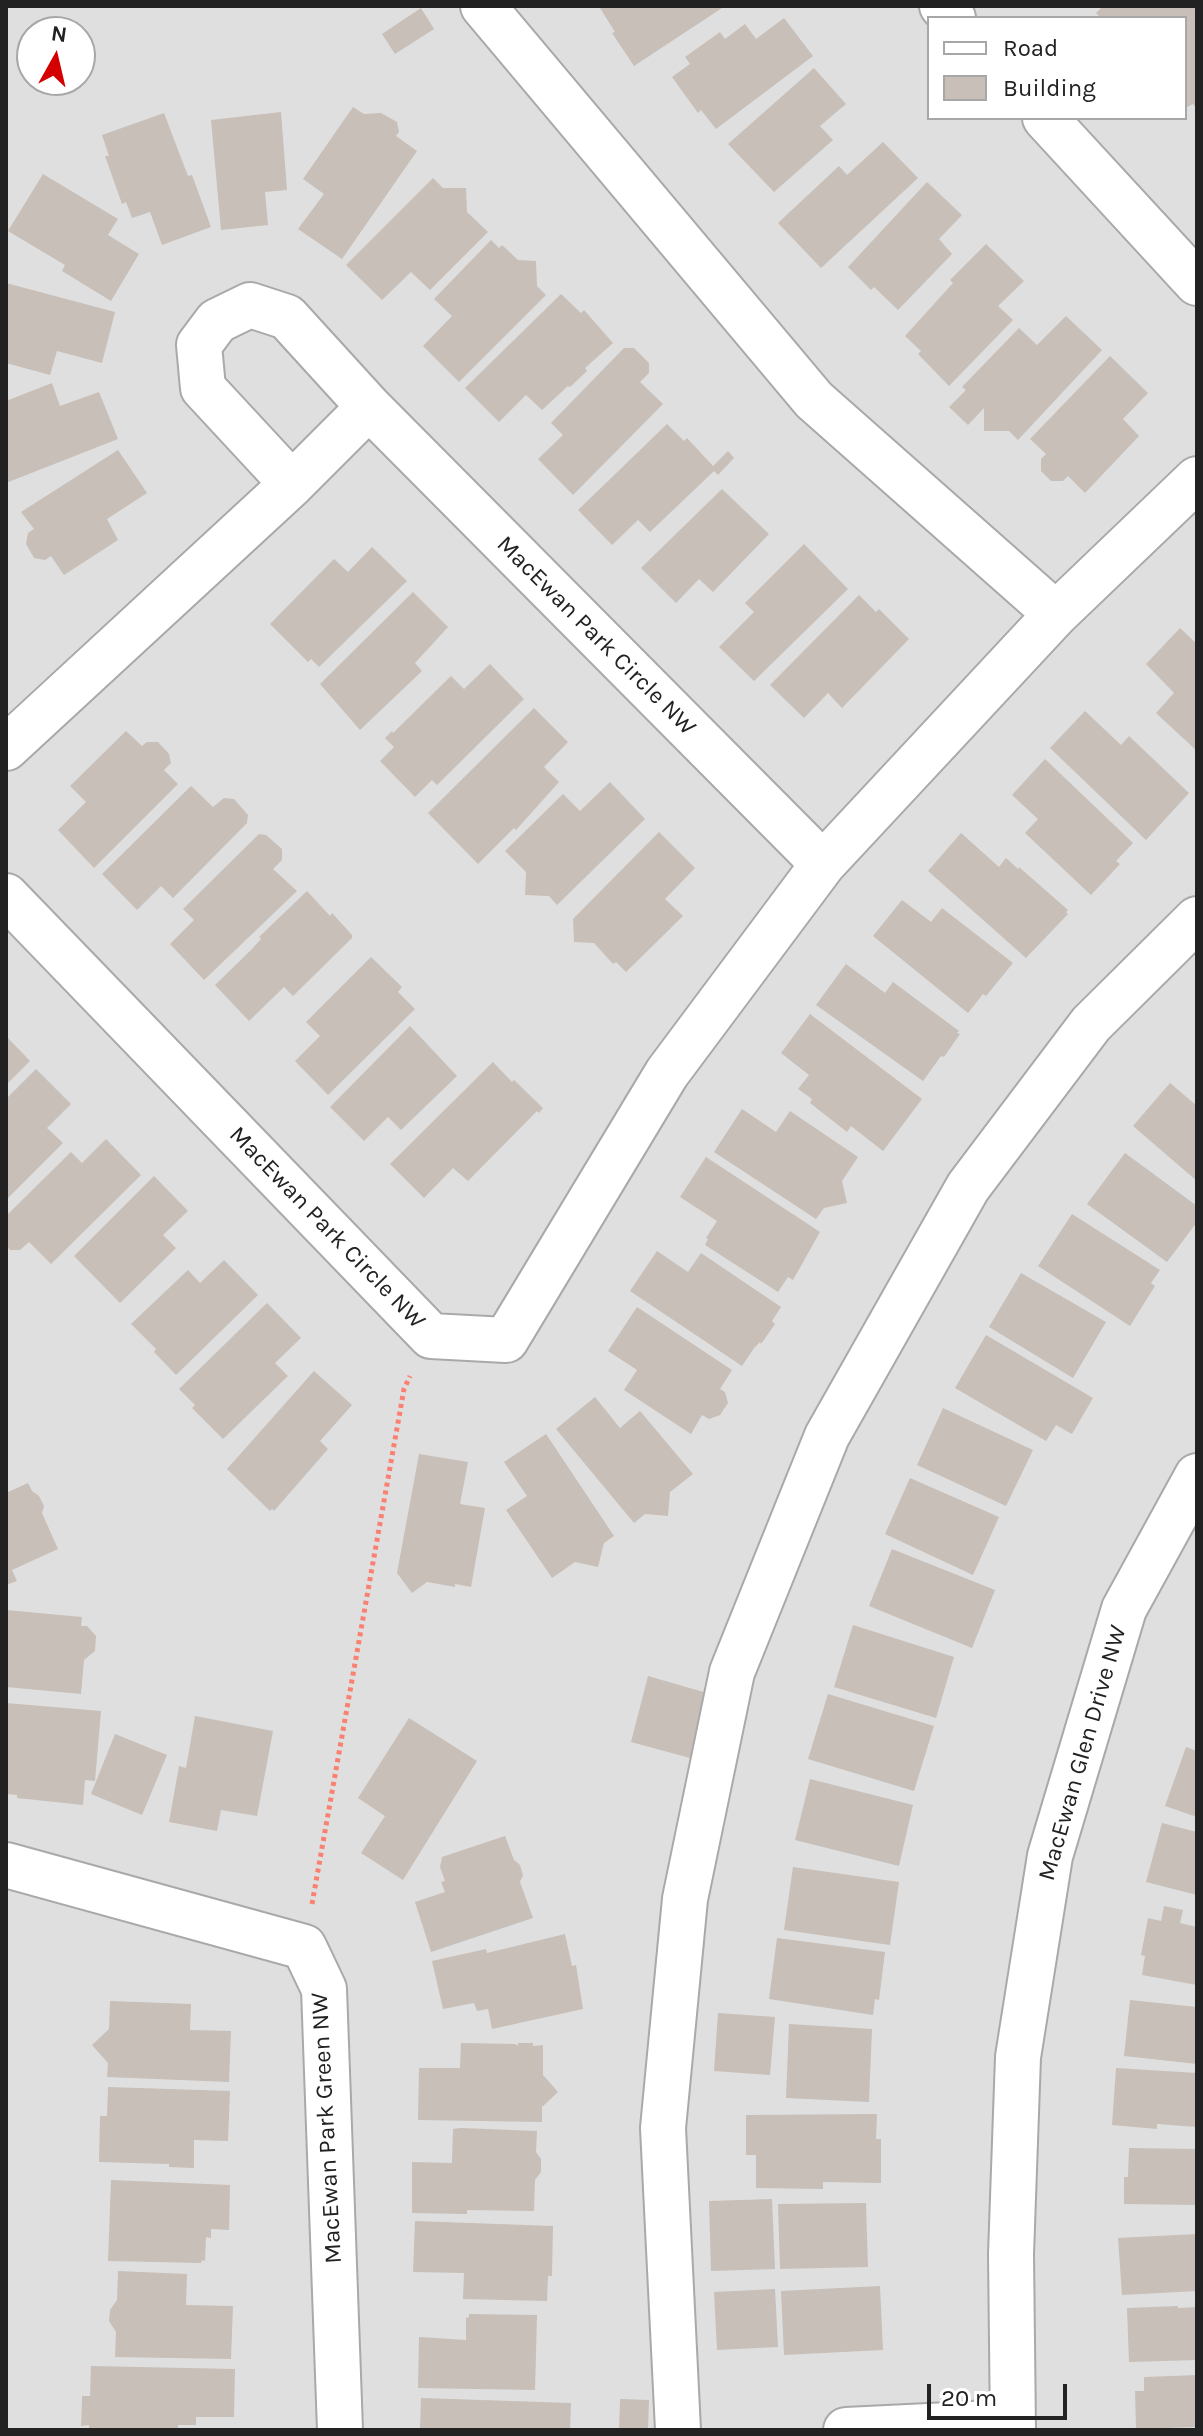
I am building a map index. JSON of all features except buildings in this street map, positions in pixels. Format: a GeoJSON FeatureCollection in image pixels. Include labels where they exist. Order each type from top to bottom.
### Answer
{"type":"FeatureCollection","features":[{"type":"Feature","properties":{"kind":"street"},"geometry":{"type":"LineString","coordinates":[[483,6],[814,400],[1056,614]]}},
{"type":"Feature","properties":{"kind":"street"},"geometry":{"type":"LineString","coordinates":[[1047,120],[1197,283]]}},
{"type":"Feature","properties":{"kind":"street","name":"MacEwan Park Circle NW"},"geometry":{"type":"LineString","coordinates":[[292,484],[203,388],[199,345],[217,321],[250,305],[287,317],[369,407],[823,864]]}},
{"type":"Feature","properties":{"kind":"street"},"geometry":{"type":"LineString","coordinates":[[6,748],[292,484],[369,407]]}},
{"type":"Feature","properties":{"kind":"street","name":"MacEwan Park Circle NW"},"geometry":{"type":"LineString","coordinates":[[6,896],[431,1336],[506,1340],[667,1073],[823,864],[1056,614],[1197,479]]}},
{"type":"Feature","properties":{"kind":"street"},"geometry":{"type":"LineString","coordinates":[[678,2430],[663,2128],[685,1899],[732,1672],[827,1436],[968,1187],[1091,1024],[1197,919]]}},
{"type":"Feature","properties":{"kind":"street","name":"MacEwan Glen Drive NW"},"geometry":{"type":"LineString","coordinates":[[1013,2426],[1011,2254],[1018,2057],[1050,1856],[1124,1609],[1197,1476]]}},
{"type":"Feature","properties":{"kind":"street"},"geometry":{"type":"LineString","coordinates":[[6,1865],[304,1947]]}},
{"type":"Feature","properties":{"kind":"street","name":"MacEwan Park Green NW"},"geometry":{"type":"LineString","coordinates":[[304,1947],[324,1989],[340,2430]]}},
{"type":"Feature","properties":{"kind":"street"},"geometry":{"type":"LineString","coordinates":[[846,2430],[1013,2426]]}},
{"type":"Feature","properties":{"kind":"path"},"geometry":{"type":"LineString","coordinates":[[304,1947],[404,1389],[431,1336]]}},
{"type":"Feature","properties":{"kind":"shaded area"},"geometry":{"type":"Polygon","coordinates":[[[6,6],[1197,6],[1197,2430],[6,2430],[6,6]]]}}]}
